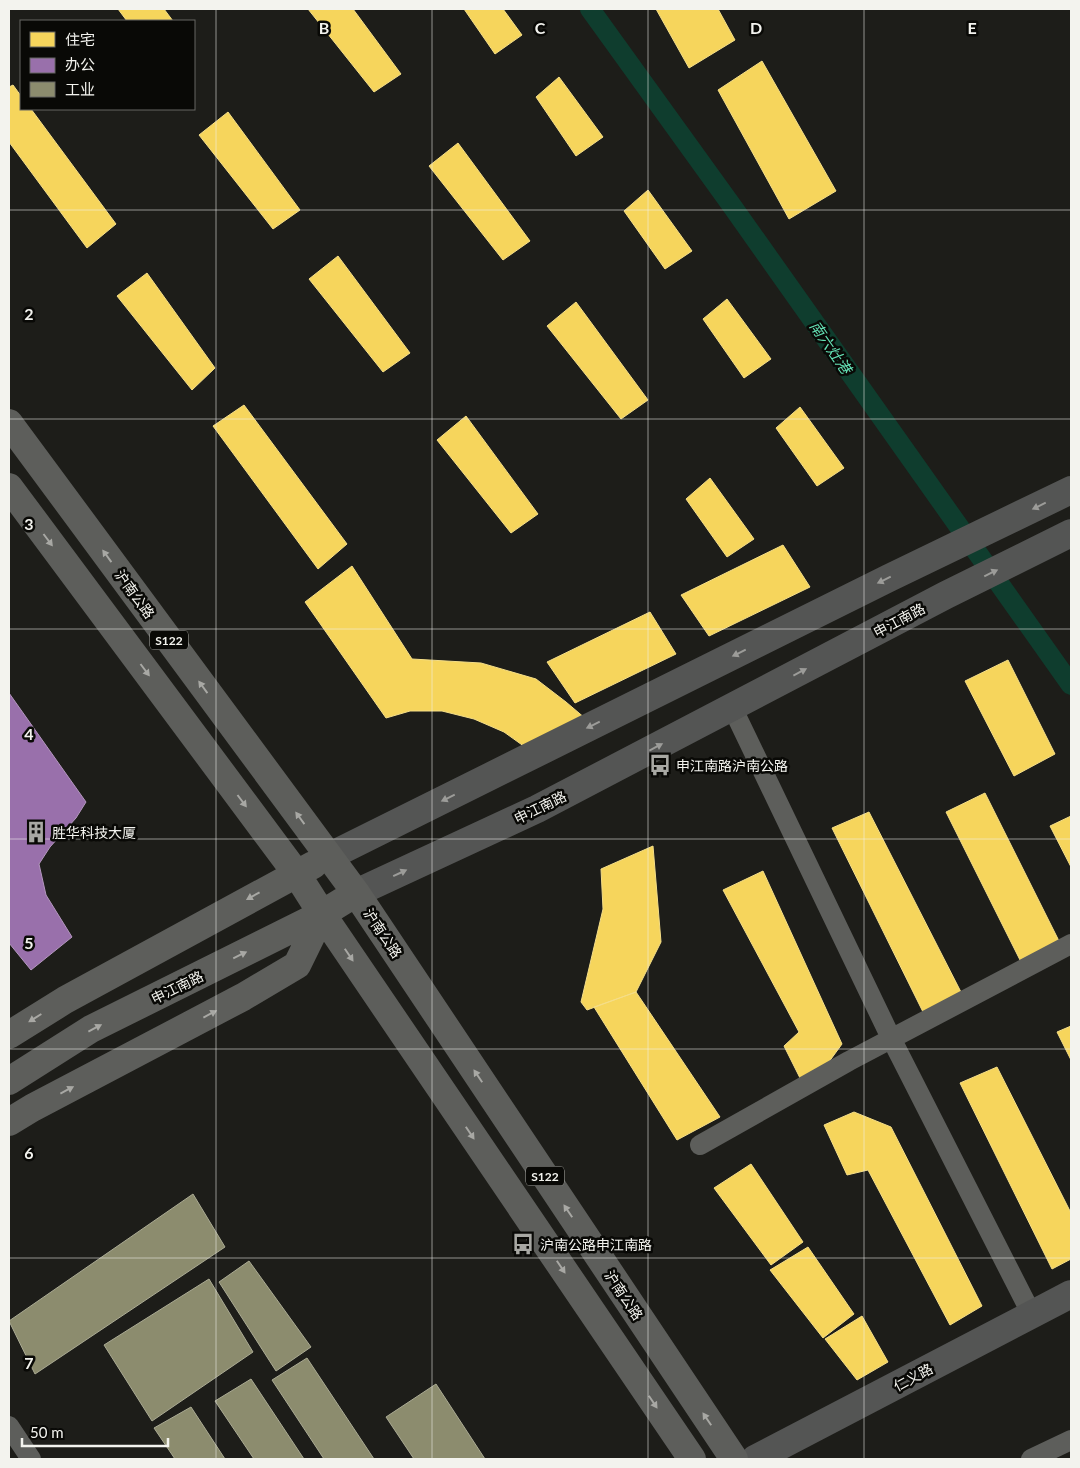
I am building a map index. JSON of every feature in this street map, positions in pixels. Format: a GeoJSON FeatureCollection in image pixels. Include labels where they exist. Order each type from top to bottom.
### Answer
{"type":"FeatureCollection","features":[{"type":"Feature","properties":{"kind":"main road","name":"沪南公路"},"geometry":{"type":"LineString","coordinates":[[9,423],[356,893],[734,1459]]}},
{"type":"Feature","properties":{"kind":"main road","name":"S122"},"geometry":{"type":"LineString","coordinates":[[9,487],[296,873],[692,1459]]}},
{"type":"Feature","properties":{"kind":"main road"},"geometry":{"type":"LineString","coordinates":[[9,1035],[64,1000],[296,873],[1071,490]]}},
{"type":"Feature","properties":{"kind":"main road","name":"申江南路"},"geometry":{"type":"LineString","coordinates":[[9,1081],[91,1029],[322,914],[356,893],[537,809],[952,592],[1071,533]]}},
{"type":"Feature","properties":{"kind":"main road"},"geometry":{"type":"LineString","coordinates":[[17,1116],[243,997],[297,965],[322,914]]}},
{"type":"Feature","properties":{"kind":"main road","name":"仁义路"},"geometry":{"type":"LineString","coordinates":[[755,1459],[1071,1294]]}},
{"type":"Feature","properties":{"kind":"street"},"geometry":{"type":"LineString","coordinates":[[732,707],[892,1038],[1032,1315]]}},
{"type":"Feature","properties":{"kind":"street"},"geometry":{"type":"LineString","coordinates":[[700,1145],[892,1038],[1071,944]]}},
{"type":"Feature","properties":{"kind":"street"},"geometry":{"type":"LineString","coordinates":[[9,1426],[31,1459]]}},
{"type":"Feature","properties":{"kind":"street"},"geometry":{"type":"LineString","coordinates":[[1031,1459],[1071,1440]]}},
{"type":"Feature","properties":{"kind":"building: 住宅"},"geometry":{"type":"Polygon","coordinates":[[[118,9],[164,9],[172,20],[126,20],[118,9]]]}},
{"type":"Feature","properties":{"kind":"building: 住宅"},"geometry":{"type":"Polygon","coordinates":[[[308,9],[353,9],[401,74],[374,92],[308,9]]]}},
{"type":"Feature","properties":{"kind":"building: 住宅"},"geometry":{"type":"Polygon","coordinates":[[[464,9],[503,9],[522,35],[495,54],[464,9]]]}},
{"type":"Feature","properties":{"kind":"building: 住宅"},"geometry":{"type":"Polygon","coordinates":[[[656,9],[718,9],[735,40],[689,68],[656,9]]]}},
{"type":"Feature","properties":{"kind":"building: 住宅"},"geometry":{"type":"Polygon","coordinates":[[[762,61],[836,191],[789,219],[718,90],[762,61]]]}},
{"type":"Feature","properties":{"kind":"building: 住宅"},"geometry":{"type":"Polygon","coordinates":[[[559,77],[603,137],[576,156],[536,97],[559,77]]]}},
{"type":"Feature","properties":{"kind":"building: 住宅"},"geometry":{"type":"Polygon","coordinates":[[[13,85],[20,95],[20,110],[32,110],[116,224],[87,248],[9,142],[9,87],[13,85]]]}},
{"type":"Feature","properties":{"kind":"building: 住宅"},"geometry":{"type":"Polygon","coordinates":[[[228,112],[300,210],[273,229],[199,135],[228,112]]]}},
{"type":"Feature","properties":{"kind":"building: 住宅"},"geometry":{"type":"Polygon","coordinates":[[[458,143],[530,241],[503,260],[429,166],[458,143]]]}},
{"type":"Feature","properties":{"kind":"building: 住宅"},"geometry":{"type":"Polygon","coordinates":[[[648,190],[692,251],[665,269],[624,211],[648,190]]]}},
{"type":"Feature","properties":{"kind":"building: 住宅"},"geometry":{"type":"Polygon","coordinates":[[[338,256],[410,353],[383,372],[309,279],[338,256]]]}},
{"type":"Feature","properties":{"kind":"building: 住宅"},"geometry":{"type":"Polygon","coordinates":[[[147,273],[215,368],[192,390],[117,296],[147,273]]]}},
{"type":"Feature","properties":{"kind":"building: 住宅"},"geometry":{"type":"Polygon","coordinates":[[[727,299],[771,359],[744,378],[703,319],[727,299]]]}},
{"type":"Feature","properties":{"kind":"building: 住宅"},"geometry":{"type":"Polygon","coordinates":[[[576,302],[648,400],[621,419],[547,326],[576,302]]]}},
{"type":"Feature","properties":{"kind":"building: 住宅"},"geometry":{"type":"Polygon","coordinates":[[[244,405],[347,544],[318,569],[213,426],[244,405]]]}},
{"type":"Feature","properties":{"kind":"building: 住宅"},"geometry":{"type":"Polygon","coordinates":[[[800,407],[844,468],[817,486],[776,428],[800,407]]]}},
{"type":"Feature","properties":{"kind":"building: 住宅"},"geometry":{"type":"Polygon","coordinates":[[[466,416],[538,514],[511,533],[437,440],[466,416]]]}},
{"type":"Feature","properties":{"kind":"building: 住宅"},"geometry":{"type":"Polygon","coordinates":[[[710,478],[754,539],[727,557],[686,499],[710,478]]]}},
{"type":"Feature","properties":{"kind":"building: 住宅"},"geometry":{"type":"Polygon","coordinates":[[[783,545],[810,587],[709,636],[681,595],[783,545]]]}},
{"type":"Feature","properties":{"kind":"building: 住宅"},"geometry":{"type":"Polygon","coordinates":[[[352,566],[412,659],[481,663],[536,679],[586,719],[525,747],[504,732],[474,719],[442,711],[410,711],[386,718],[305,602],[352,566]]]}},
{"type":"Feature","properties":{"kind":"building: 住宅"},"geometry":{"type":"Polygon","coordinates":[[[650,612],[676,654],[575,703],[547,662],[650,612]]]}},
{"type":"Feature","properties":{"kind":"building: 住宅"},"geometry":{"type":"Polygon","coordinates":[[[1008,660],[1055,754],[1014,776],[965,681],[1008,660]]]}},
{"type":"Feature","properties":{"kind":"building: 住宅"},"geometry":{"type":"Polygon","coordinates":[[[985,793],[1059,941],[1020,960],[946,812],[985,793]]]}},
{"type":"Feature","properties":{"kind":"building: 住宅"},"geometry":{"type":"Polygon","coordinates":[[[869,812],[963,996],[924,1014],[832,828],[869,812]]]}},
{"type":"Feature","properties":{"kind":"building: 住宅"},"geometry":{"type":"Polygon","coordinates":[[[1071,816],[1071,867],[1050,826],[1071,816]]]}},
{"type":"Feature","properties":{"kind":"building: 住宅"},"geometry":{"type":"Polygon","coordinates":[[[653,846],[661,942],[636,992],[587,1010],[581,1002],[603,909],[601,869],[653,846]]]}},
{"type":"Feature","properties":{"kind":"building: 住宅"},"geometry":{"type":"Polygon","coordinates":[[[763,871],[842,1044],[823,1070],[804,1086],[784,1046],[799,1032],[723,890],[763,871]]]}},
{"type":"Feature","properties":{"kind":"building: 住宅"},"geometry":{"type":"Polygon","coordinates":[[[636,992],[720,1117],[677,1140],[594,1007],[636,992]]]}},
{"type":"Feature","properties":{"kind":"building: 住宅"},"geometry":{"type":"Polygon","coordinates":[[[1071,1026],[1071,1060],[1057,1032],[1071,1026]]]}},
{"type":"Feature","properties":{"kind":"building: 住宅"},"geometry":{"type":"Polygon","coordinates":[[[997,1067],[1071,1213],[1071,1259],[1052,1269],[960,1083],[997,1067]]]}},
{"type":"Feature","properties":{"kind":"building: 住宅"},"geometry":{"type":"Polygon","coordinates":[[[854,1112],[891,1127],[982,1306],[950,1325],[868,1170],[847,1175],[824,1125],[854,1112]]]}},
{"type":"Feature","properties":{"kind":"building: 住宅"},"geometry":{"type":"Polygon","coordinates":[[[751,1164],[803,1242],[771,1265],[714,1188],[751,1164]]]}},
{"type":"Feature","properties":{"kind":"building: 住宅"},"geometry":{"type":"Polygon","coordinates":[[[808,1247],[854,1314],[823,1338],[770,1270],[808,1247]]]}},
{"type":"Feature","properties":{"kind":"building: 住宅"},"geometry":{"type":"Polygon","coordinates":[[[862,1316],[888,1362],[857,1380],[825,1339],[862,1316]]]}},
{"type":"Feature","properties":{"kind":"building: 办公","name":"胜华科技大厦"},"geometry":{"type":"Polygon","coordinates":[[[9,693],[86,802],[76,818],[50,847],[39,864],[46,895],[72,937],[31,970],[9,943],[9,693]]]}},
{"type":"Feature","properties":{"kind":"building: 工业"},"geometry":{"type":"Polygon","coordinates":[[[193,1194],[225,1247],[35,1374],[9,1321],[193,1194]]]}},
{"type":"Feature","properties":{"kind":"building: 工业"},"geometry":{"type":"Polygon","coordinates":[[[249,1261],[311,1347],[276,1371],[219,1282],[249,1261]]]}},
{"type":"Feature","properties":{"kind":"building: 工业"},"geometry":{"type":"Polygon","coordinates":[[[209,1279],[253,1352],[152,1421],[104,1345],[209,1279]]]}},
{"type":"Feature","properties":{"kind":"building: 工业"},"geometry":{"type":"Polygon","coordinates":[[[307,1358],[374,1459],[324,1459],[272,1380],[307,1358]]]}},
{"type":"Feature","properties":{"kind":"building: 工业"},"geometry":{"type":"Polygon","coordinates":[[[251,1379],[304,1459],[254,1459],[215,1401],[251,1379]]]}},
{"type":"Feature","properties":{"kind":"building: 工业"},"geometry":{"type":"Polygon","coordinates":[[[436,1384],[485,1459],[414,1459],[386,1417],[436,1384]]]}},
{"type":"Feature","properties":{"kind":"building: 工业"},"geometry":{"type":"Polygon","coordinates":[[[191,1407],[225,1459],[175,1459],[154,1428],[191,1407]]]}},
{"type":"Feature","properties":{"kind":"waterway","name":"南六灶港"},"geometry":{"type":"LineString","coordinates":[[590,9],[1071,685]]}},
{"type":"Feature","properties":{"kind":"place","name":"申江南路沪南公路"},"geometry":{"type":"Point","coordinates":[660,765]}},
{"type":"Feature","properties":{"kind":"place","name":"胜华科技大厦"},"geometry":{"type":"Point","coordinates":[36,832]}},
{"type":"Feature","properties":{"kind":"place","name":"沪南公路申江南路"},"geometry":{"type":"Point","coordinates":[523,1244]}}]}
